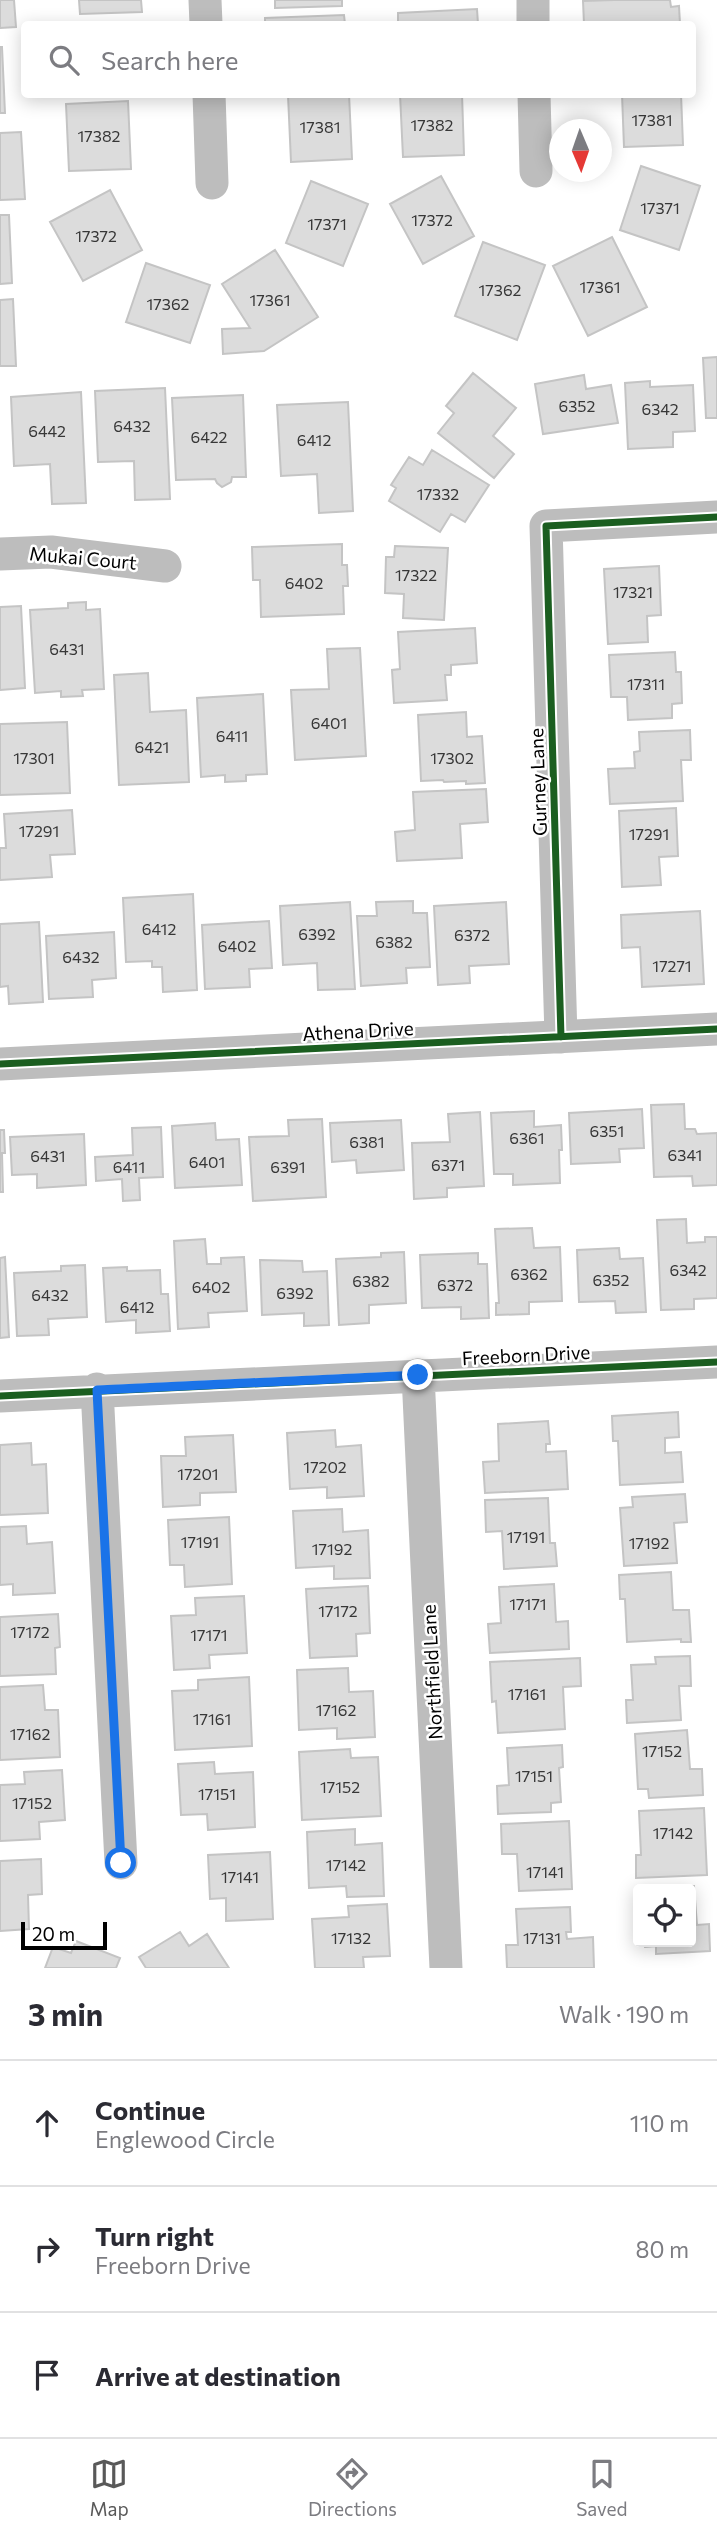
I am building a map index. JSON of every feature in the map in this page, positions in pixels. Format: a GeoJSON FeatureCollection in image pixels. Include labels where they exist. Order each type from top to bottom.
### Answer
{"type":"FeatureCollection","features":[{"type":"Feature","properties":{"kind":"street"},"geometry":{"type":"LineString","coordinates":[[205,0],[206,21]]}},
{"type":"Feature","properties":{"kind":"street"},"geometry":{"type":"LineString","coordinates":[[533,0],[533,21]]}},
{"type":"Feature","properties":{"kind":"street"},"geometry":{"type":"LineString","coordinates":[[209,98],[212,183]]}},
{"type":"Feature","properties":{"kind":"street"},"geometry":{"type":"LineString","coordinates":[[534,98],[536,172]]}},
{"type":"Feature","properties":{"kind":"street","name":"Gurney Lane"},"geometry":{"type":"LineString","coordinates":[[561,1037],[546,526],[717,517]]}},
{"type":"Feature","properties":{"kind":"street","name":"Mukai Court"},"geometry":{"type":"LineString","coordinates":[[0,554],[51,552],[165,566]]}},
{"type":"Feature","properties":{"kind":"street","name":"Athena Drive"},"geometry":{"type":"LineString","coordinates":[[0,1065],[717,1029]]}},
{"type":"Feature","properties":{"kind":"street","name":"Freeborn Drive"},"geometry":{"type":"LineString","coordinates":[[0,1396],[717,1362]]}},
{"type":"Feature","properties":{"kind":"street","name":"Northfield Lane"},"geometry":{"type":"LineString","coordinates":[[418,1375],[446,1968]]}},
{"type":"Feature","properties":{"kind":"street"},"geometry":{"type":"LineString","coordinates":[[97,1390],[121,1863]]}},
{"type":"Feature","properties":{"kind":"building"},"geometry":{"type":"Polygon","coordinates":[[[0,0],[14,0],[16,27],[0,28],[0,0]]]}},
{"type":"Feature","properties":{"kind":"building"},"geometry":{"type":"Polygon","coordinates":[[[79,0],[141,0],[142,12],[80,14],[79,0]]]}},
{"type":"Feature","properties":{"kind":"building"},"geometry":{"type":"Polygon","coordinates":[[[275,0],[342,0],[342,6],[275,8],[275,0]]]}},
{"type":"Feature","properties":{"kind":"building"},"geometry":{"type":"Polygon","coordinates":[[[670,0],[671,7],[679,6],[680,21],[584,21],[583,1],[670,0]]]}},
{"type":"Feature","properties":{"kind":"building"},"geometry":{"type":"Polygon","coordinates":[[[477,9],[478,21],[398,21],[398,13],[477,9]]]}},
{"type":"Feature","properties":{"kind":"building"},"geometry":{"type":"Polygon","coordinates":[[[344,15],[345,21],[265,21],[265,18],[344,15]]]}},
{"type":"Feature","properties":{"kind":"building"},"geometry":{"type":"Polygon","coordinates":[[[2,47],[5,113],[0,113],[2,47]]]}},
{"type":"Feature","properties":{"kind":"building"},"geometry":{"type":"Polygon","coordinates":[[[288,98],[349,98],[352,159],[291,162],[288,98]]]}},
{"type":"Feature","properties":{"kind":"building"},"geometry":{"type":"Polygon","coordinates":[[[400,98],[462,98],[464,155],[403,157],[400,98]]]}},
{"type":"Feature","properties":{"kind":"building"},"geometry":{"type":"Polygon","coordinates":[[[622,98],[681,98],[683,145],[624,147],[622,98]]]}},
{"type":"Feature","properties":{"kind":"building"},"geometry":{"type":"Polygon","coordinates":[[[128,101],[131,169],[69,171],[66,104],[128,101]]]}},
{"type":"Feature","properties":{"kind":"building"},"geometry":{"type":"Polygon","coordinates":[[[21,132],[25,199],[0,200],[0,133],[21,132]]]}},
{"type":"Feature","properties":{"kind":"building"},"geometry":{"type":"Polygon","coordinates":[[[641,166],[700,186],[679,250],[620,230],[641,166]]]}},
{"type":"Feature","properties":{"kind":"building"},"geometry":{"type":"Polygon","coordinates":[[[441,176],[474,236],[423,264],[390,204],[441,176]]]}},
{"type":"Feature","properties":{"kind":"building"},"geometry":{"type":"Polygon","coordinates":[[[311,181],[368,204],[343,266],[286,243],[311,181]]]}},
{"type":"Feature","properties":{"kind":"building"},"geometry":{"type":"Polygon","coordinates":[[[110,190],[142,250],[83,281],[50,222],[110,190]]]}},
{"type":"Feature","properties":{"kind":"building"},"geometry":{"type":"Polygon","coordinates":[[[0,215],[9,215],[12,283],[0,284],[0,215]]]}},
{"type":"Feature","properties":{"kind":"building"},"geometry":{"type":"Polygon","coordinates":[[[612,237],[647,307],[588,336],[553,266],[612,237]]]}},
{"type":"Feature","properties":{"kind":"building"},"geometry":{"type":"Polygon","coordinates":[[[483,242],[545,265],[517,340],[455,316],[483,242]]]}},
{"type":"Feature","properties":{"kind":"building"},"geometry":{"type":"Polygon","coordinates":[[[275,250],[318,317],[264,351],[223,354],[222,329],[250,328],[222,284],[275,250]]]}},
{"type":"Feature","properties":{"kind":"building"},"geometry":{"type":"Polygon","coordinates":[[[146,263],[210,285],[190,343],[126,322],[146,263]]]}},
{"type":"Feature","properties":{"kind":"building"},"geometry":{"type":"Polygon","coordinates":[[[13,299],[16,366],[0,366],[0,300],[13,299]]]}},
{"type":"Feature","properties":{"kind":"building"},"geometry":{"type":"Polygon","coordinates":[[[717,357],[717,418],[706,418],[703,358],[717,357]]]}},
{"type":"Feature","properties":{"kind":"building"},"geometry":{"type":"Polygon","coordinates":[[[473,373],[516,408],[493,436],[514,454],[494,478],[438,433],[454,413],[446,406],[473,373]]]}},
{"type":"Feature","properties":{"kind":"building"},"geometry":{"type":"Polygon","coordinates":[[[584,375],[586,389],[611,385],[618,423],[543,434],[535,384],[584,375]]]}},
{"type":"Feature","properties":{"kind":"building"},"geometry":{"type":"Polygon","coordinates":[[[650,381],[650,387],[693,385],[695,431],[673,432],[673,447],[628,449],[625,383],[650,381]]]}},
{"type":"Feature","properties":{"kind":"building"},"geometry":{"type":"Polygon","coordinates":[[[165,388],[170,499],[135,500],[134,461],[98,462],[95,391],[165,388]]]}},
{"type":"Feature","properties":{"kind":"building"},"geometry":{"type":"Polygon","coordinates":[[[81,392],[86,503],[52,504],[50,464],[14,466],[11,397],[81,392]]]}},
{"type":"Feature","properties":{"kind":"building"},"geometry":{"type":"Polygon","coordinates":[[[243,395],[246,477],[232,477],[231,482],[222,487],[215,479],[176,480],[172,398],[243,395]]]}},
{"type":"Feature","properties":{"kind":"building"},"geometry":{"type":"Polygon","coordinates":[[[348,402],[353,511],[319,513],[317,474],[281,476],[277,405],[348,402]]]}},
{"type":"Feature","properties":{"kind":"building"},"geometry":{"type":"Polygon","coordinates":[[[432,450],[489,485],[465,522],[451,514],[440,532],[389,501],[396,488],[391,485],[409,457],[423,465],[432,450]]]}},
{"type":"Feature","properties":{"kind":"building"},"geometry":{"type":"Polygon","coordinates":[[[342,544],[342,565],[347,565],[348,586],[343,586],[344,614],[261,617],[260,580],[253,580],[252,547],[342,544]]]}},
{"type":"Feature","properties":{"kind":"building"},"geometry":{"type":"Polygon","coordinates":[[[395,546],[448,548],[444,620],[403,618],[404,594],[385,593],[386,557],[394,557],[395,546]]]}},
{"type":"Feature","properties":{"kind":"building"},"geometry":{"type":"Polygon","coordinates":[[[659,566],[661,615],[647,616],[648,642],[608,644],[604,569],[659,566]]]}},
{"type":"Feature","properties":{"kind":"building"},"geometry":{"type":"Polygon","coordinates":[[[86,602],[86,610],[100,609],[104,689],[82,690],[83,696],[61,697],[61,691],[35,693],[30,610],[68,608],[68,603],[86,602]]]}},
{"type":"Feature","properties":{"kind":"building"},"geometry":{"type":"Polygon","coordinates":[[[21,606],[25,688],[0,690],[0,607],[21,606]]]}},
{"type":"Feature","properties":{"kind":"building"},"geometry":{"type":"Polygon","coordinates":[[[475,628],[477,663],[451,665],[451,675],[445,675],[447,700],[394,703],[392,670],[400,669],[398,632],[475,628]]]}},
{"type":"Feature","properties":{"kind":"building"},"geometry":{"type":"Polygon","coordinates":[[[360,648],[366,756],[295,760],[291,690],[329,689],[327,649],[360,648]]]}},
{"type":"Feature","properties":{"kind":"building"},"geometry":{"type":"Polygon","coordinates":[[[675,652],[676,672],[681,672],[682,703],[672,704],[672,718],[628,720],[627,697],[611,697],[609,655],[675,652]]]}},
{"type":"Feature","properties":{"kind":"building"},"geometry":{"type":"Polygon","coordinates":[[[148,673],[150,712],[186,710],[189,782],[119,785],[114,675],[148,673]]]}},
{"type":"Feature","properties":{"kind":"building"},"geometry":{"type":"Polygon","coordinates":[[[263,694],[267,774],[246,775],[246,781],[225,782],[225,775],[201,777],[197,698],[263,694]]]}},
{"type":"Feature","properties":{"kind":"building"},"geometry":{"type":"Polygon","coordinates":[[[466,712],[467,737],[482,736],[485,783],[421,781],[418,715],[466,712]]]}},
{"type":"Feature","properties":{"kind":"building"},"geometry":{"type":"Polygon","coordinates":[[[67,722],[70,793],[0,795],[0,724],[67,722]]]}},
{"type":"Feature","properties":{"kind":"building"},"geometry":{"type":"Polygon","coordinates":[[[690,730],[691,760],[681,760],[683,801],[610,804],[608,769],[635,768],[634,752],[640,751],[639,732],[690,730]]]}},
{"type":"Feature","properties":{"kind":"building"},"geometry":{"type":"Polygon","coordinates":[[[486,789],[488,822],[460,824],[462,858],[397,861],[395,832],[415,830],[413,792],[486,789]]]}},
{"type":"Feature","properties":{"kind":"building"},"geometry":{"type":"Polygon","coordinates":[[[676,808],[678,856],[659,857],[661,885],[622,887],[619,811],[676,808]]]}},
{"type":"Feature","properties":{"kind":"building"},"geometry":{"type":"Polygon","coordinates":[[[72,810],[75,854],[50,855],[52,877],[0,880],[0,848],[6,848],[4,814],[72,810]]]}},
{"type":"Feature","properties":{"kind":"building"},"geometry":{"type":"Polygon","coordinates":[[[193,894],[197,990],[163,992],[162,967],[152,967],[152,961],[126,962],[123,898],[193,894]]]}},
{"type":"Feature","properties":{"kind":"building"},"geometry":{"type":"Polygon","coordinates":[[[413,901],[413,913],[427,913],[430,967],[406,968],[407,983],[361,986],[357,916],[377,916],[376,902],[413,901]]]}},
{"type":"Feature","properties":{"kind":"building"},"geometry":{"type":"Polygon","coordinates":[[[350,902],[355,989],[318,990],[317,963],[283,965],[280,906],[350,902]]]}},
{"type":"Feature","properties":{"kind":"building"},"geometry":{"type":"Polygon","coordinates":[[[506,902],[509,964],[469,966],[470,983],[438,985],[434,906],[506,902]]]}},
{"type":"Feature","properties":{"kind":"building"},"geometry":{"type":"Polygon","coordinates":[[[700,911],[704,984],[642,987],[640,947],[622,948],[621,915],[700,911]]]}},
{"type":"Feature","properties":{"kind":"building"},"geometry":{"type":"Polygon","coordinates":[[[269,921],[272,968],[249,969],[250,987],[205,989],[202,925],[269,921]]]}},
{"type":"Feature","properties":{"kind":"building"},"geometry":{"type":"Polygon","coordinates":[[[39,922],[43,1002],[9,1004],[8,986],[0,987],[0,924],[39,922]]]}},
{"type":"Feature","properties":{"kind":"building"},"geometry":{"type":"Polygon","coordinates":[[[114,932],[116,978],[92,980],[93,997],[49,999],[46,936],[114,932]]]}},
{"type":"Feature","properties":{"kind":"building"},"geometry":{"type":"Polygon","coordinates":[[[684,1104],[685,1129],[695,1129],[697,1134],[717,1133],[717,1185],[693,1186],[692,1176],[654,1177],[651,1105],[684,1104]]]}},
{"type":"Feature","properties":{"kind":"building"},"geometry":{"type":"Polygon","coordinates":[[[642,1109],[644,1148],[619,1149],[620,1162],[571,1164],[569,1113],[642,1109]]]}},
{"type":"Feature","properties":{"kind":"building"},"geometry":{"type":"Polygon","coordinates":[[[534,1111],[534,1127],[561,1125],[560,1183],[513,1185],[513,1174],[494,1174],[491,1113],[534,1111]]]}},
{"type":"Feature","properties":{"kind":"building"},"geometry":{"type":"Polygon","coordinates":[[[480,1112],[484,1186],[447,1188],[447,1197],[414,1199],[412,1143],[450,1142],[448,1114],[480,1112]]]}},
{"type":"Feature","properties":{"kind":"building"},"geometry":{"type":"Polygon","coordinates":[[[322,1119],[326,1197],[253,1201],[249,1137],[289,1136],[288,1120],[322,1119]]]}},
{"type":"Feature","properties":{"kind":"building"},"geometry":{"type":"Polygon","coordinates":[[[401,1120],[404,1170],[357,1173],[356,1160],[332,1162],[330,1123],[401,1120]]]}},
{"type":"Feature","properties":{"kind":"building"},"geometry":{"type":"Polygon","coordinates":[[[215,1123],[216,1140],[239,1139],[242,1185],[175,1188],[172,1126],[215,1123]]]}},
{"type":"Feature","properties":{"kind":"building"},"geometry":{"type":"Polygon","coordinates":[[[161,1127],[163,1177],[139,1178],[140,1200],[123,1201],[122,1179],[96,1181],[95,1157],[133,1155],[132,1128],[161,1127]]]}},
{"type":"Feature","properties":{"kind":"building"},"geometry":{"type":"Polygon","coordinates":[[[0,1130],[4,1130],[3,1192],[0,1192],[0,1130]]]}},
{"type":"Feature","properties":{"kind":"building"},"geometry":{"type":"Polygon","coordinates":[[[84,1134],[86,1185],[37,1188],[37,1174],[12,1175],[10,1137],[84,1134]]]}},
{"type":"Feature","properties":{"kind":"building"},"geometry":{"type":"Polygon","coordinates":[[[686,1219],[687,1243],[705,1242],[705,1237],[717,1237],[717,1298],[694,1299],[694,1309],[661,1310],[657,1220],[686,1219]]]}},
{"type":"Feature","properties":{"kind":"building"},"geometry":{"type":"Polygon","coordinates":[[[532,1228],[534,1248],[560,1247],[562,1301],[529,1302],[529,1314],[496,1315],[496,1303],[499,1303],[495,1229],[532,1228]]]}},
{"type":"Feature","properties":{"kind":"building"},"geometry":{"type":"Polygon","coordinates":[[[205,1239],[207,1264],[221,1264],[221,1258],[244,1257],[247,1311],[208,1313],[209,1327],[178,1329],[174,1241],[205,1239]]]}},
{"type":"Feature","properties":{"kind":"building"},"geometry":{"type":"Polygon","coordinates":[[[619,1248],[620,1259],[643,1258],[646,1312],[616,1313],[615,1301],[579,1302],[577,1250],[619,1248]]]}},
{"type":"Feature","properties":{"kind":"building"},"geometry":{"type":"Polygon","coordinates":[[[404,1252],[406,1303],[369,1305],[369,1323],[339,1325],[336,1259],[381,1257],[381,1253],[404,1252]]]}},
{"type":"Feature","properties":{"kind":"building"},"geometry":{"type":"Polygon","coordinates":[[[478,1253],[478,1264],[487,1264],[489,1318],[461,1319],[461,1307],[422,1308],[420,1255],[478,1253]]]}},
{"type":"Feature","properties":{"kind":"building"},"geometry":{"type":"Polygon","coordinates":[[[5,1257],[9,1337],[0,1338],[0,1258],[5,1257]]]}},
{"type":"Feature","properties":{"kind":"building"},"geometry":{"type":"Polygon","coordinates":[[[260,1260],[302,1261],[303,1272],[327,1271],[329,1325],[304,1326],[304,1313],[262,1315],[260,1260]]]}},
{"type":"Feature","properties":{"kind":"building"},"geometry":{"type":"Polygon","coordinates":[[[85,1265],[87,1317],[48,1319],[49,1335],[17,1336],[14,1273],[61,1271],[61,1266],[85,1265]]]}},
{"type":"Feature","properties":{"kind":"building"},"geometry":{"type":"Polygon","coordinates":[[[127,1267],[127,1271],[160,1270],[161,1294],[168,1294],[170,1331],[136,1333],[136,1320],[106,1322],[103,1268],[127,1267]]]}},
{"type":"Feature","properties":{"kind":"building"},"geometry":{"type":"Polygon","coordinates":[[[678,1412],[679,1437],[665,1438],[665,1453],[681,1452],[683,1482],[620,1485],[618,1441],[613,1441],[612,1416],[678,1412]]]}},
{"type":"Feature","properties":{"kind":"building"},"geometry":{"type":"Polygon","coordinates":[[[548,1421],[550,1444],[546,1444],[546,1452],[566,1451],[568,1489],[485,1493],[483,1462],[499,1461],[498,1424],[548,1421]]]}},
{"type":"Feature","properties":{"kind":"building"},"geometry":{"type":"Polygon","coordinates":[[[335,1430],[336,1447],[361,1445],[364,1496],[327,1498],[327,1487],[290,1489],[287,1433],[335,1430]]]}},
{"type":"Feature","properties":{"kind":"building"},"geometry":{"type":"Polygon","coordinates":[[[233,1435],[236,1492],[200,1493],[200,1505],[163,1507],[161,1456],[186,1456],[185,1437],[233,1435]]]}},
{"type":"Feature","properties":{"kind":"building"},"geometry":{"type":"Polygon","coordinates":[[[31,1443],[32,1465],[46,1464],[48,1513],[0,1515],[0,1445],[31,1443]]]}},
{"type":"Feature","properties":{"kind":"building"},"geometry":{"type":"Polygon","coordinates":[[[685,1494],[687,1522],[674,1523],[677,1563],[624,1566],[620,1508],[633,1507],[632,1497],[685,1494]]]}},
{"type":"Feature","properties":{"kind":"building"},"geometry":{"type":"Polygon","coordinates":[[[548,1498],[550,1543],[555,1543],[557,1566],[504,1569],[502,1531],[486,1532],[485,1500],[548,1498]]]}},
{"type":"Feature","properties":{"kind":"building"},"geometry":{"type":"Polygon","coordinates":[[[342,1509],[343,1532],[368,1530],[370,1578],[334,1579],[334,1566],[296,1568],[293,1511],[342,1509]]]}},
{"type":"Feature","properties":{"kind":"building"},"geometry":{"type":"Polygon","coordinates":[[[229,1517],[232,1584],[185,1587],[184,1565],[170,1565],[168,1520],[229,1517]]]}},
{"type":"Feature","properties":{"kind":"building"},"geometry":{"type":"Polygon","coordinates":[[[26,1526],[27,1544],[52,1542],[55,1593],[13,1595],[13,1584],[0,1585],[0,1527],[26,1526]]]}},
{"type":"Feature","properties":{"kind":"building"},"geometry":{"type":"Polygon","coordinates":[[[671,1572],[673,1610],[689,1610],[691,1642],[681,1642],[681,1639],[627,1642],[625,1599],[620,1599],[619,1575],[671,1572]]]}},
{"type":"Feature","properties":{"kind":"building"},"geometry":{"type":"Polygon","coordinates":[[[554,1584],[556,1622],[568,1621],[569,1649],[490,1653],[488,1624],[501,1623],[499,1587],[554,1584]]]}},
{"type":"Feature","properties":{"kind":"building"},"geometry":{"type":"Polygon","coordinates":[[[368,1586],[370,1633],[356,1634],[357,1656],[310,1658],[306,1589],[368,1586]]]}},
{"type":"Feature","properties":{"kind":"building"},"geometry":{"type":"Polygon","coordinates":[[[244,1596],[247,1653],[209,1655],[210,1668],[174,1670],[171,1616],[196,1615],[195,1598],[244,1596]]]}},
{"type":"Feature","properties":{"kind":"building"},"geometry":{"type":"Polygon","coordinates":[[[58,1614],[60,1647],[55,1648],[56,1674],[0,1676],[0,1617],[58,1614]]]}},
{"type":"Feature","properties":{"kind":"building"},"geometry":{"type":"Polygon","coordinates":[[[690,1656],[691,1686],[679,1686],[681,1720],[627,1723],[626,1700],[633,1700],[631,1665],[656,1664],[655,1657],[690,1656]]]}},
{"type":"Feature","properties":{"kind":"building"},"geometry":{"type":"Polygon","coordinates":[[[580,1658],[581,1686],[563,1687],[565,1729],[498,1733],[496,1701],[492,1702],[490,1662],[580,1658]]]}},
{"type":"Feature","properties":{"kind":"building"},"geometry":{"type":"Polygon","coordinates":[[[348,1668],[349,1692],[373,1691],[375,1737],[337,1739],[337,1728],[299,1730],[297,1670],[348,1668]]]}},
{"type":"Feature","properties":{"kind":"building"},"geometry":{"type":"Polygon","coordinates":[[[249,1677],[252,1746],[175,1750],[172,1691],[198,1690],[198,1680],[249,1677]]]}},
{"type":"Feature","properties":{"kind":"building"},"geometry":{"type":"Polygon","coordinates":[[[43,1685],[45,1710],[58,1710],[60,1757],[0,1760],[0,1687],[43,1685]]]}},
{"type":"Feature","properties":{"kind":"building"},"geometry":{"type":"Polygon","coordinates":[[[687,1730],[690,1769],[702,1769],[703,1795],[649,1798],[648,1789],[638,1789],[635,1734],[687,1730]]]}},
{"type":"Feature","properties":{"kind":"building"},"geometry":{"type":"Polygon","coordinates":[[[562,1745],[563,1767],[559,1768],[561,1802],[551,1803],[551,1812],[498,1814],[497,1786],[509,1785],[507,1748],[562,1745]]]}},
{"type":"Feature","properties":{"kind":"building"},"geometry":{"type":"Polygon","coordinates":[[[350,1749],[351,1758],[378,1757],[381,1816],[302,1820],[299,1752],[350,1749]]]}},
{"type":"Feature","properties":{"kind":"building"},"geometry":{"type":"Polygon","coordinates":[[[214,1762],[215,1774],[253,1772],[255,1827],[208,1830],[207,1814],[181,1815],[178,1764],[214,1762]]]}},
{"type":"Feature","properties":{"kind":"building"},"geometry":{"type":"Polygon","coordinates":[[[62,1770],[65,1820],[39,1822],[40,1839],[0,1841],[0,1785],[25,1784],[24,1772],[62,1770]]]}},
{"type":"Feature","properties":{"kind":"building"},"geometry":{"type":"Polygon","coordinates":[[[704,1808],[707,1875],[636,1878],[636,1855],[641,1855],[639,1811],[704,1808]]]}},
{"type":"Feature","properties":{"kind":"building"},"geometry":{"type":"Polygon","coordinates":[[[569,1821],[572,1889],[519,1891],[517,1854],[502,1854],[501,1824],[569,1821]]]}},
{"type":"Feature","properties":{"kind":"building"},"geometry":{"type":"Polygon","coordinates":[[[355,1829],[355,1845],[382,1843],[384,1896],[347,1897],[346,1886],[309,1888],[307,1832],[355,1829]]]}},
{"type":"Feature","properties":{"kind":"building"},"geometry":{"type":"Polygon","coordinates":[[[270,1852],[273,1919],[226,1921],[226,1898],[210,1899],[208,1855],[270,1852]]]}},
{"type":"Feature","properties":{"kind":"building"},"geometry":{"type":"Polygon","coordinates":[[[41,1859],[42,1894],[28,1895],[29,1929],[0,1931],[0,1861],[41,1859]]]}},
{"type":"Feature","properties":{"kind":"building"},"geometry":{"type":"Polygon","coordinates":[[[387,1904],[390,1956],[363,1957],[364,1968],[315,1968],[312,1919],[349,1917],[348,1906],[387,1904]]]}},
{"type":"Feature","properties":{"kind":"building"},"geometry":{"type":"Polygon","coordinates":[[[570,1907],[571,1932],[566,1932],[567,1939],[593,1937],[594,1968],[507,1968],[506,1945],[518,1945],[516,1909],[570,1907]]]}},
{"type":"Feature","properties":{"kind":"building"},"geometry":{"type":"Polygon","coordinates":[[[696,1912],[697,1925],[709,1924],[710,1951],[656,1954],[656,1947],[696,1947],[696,1912]]]}},
{"type":"Feature","properties":{"kind":"building"},"geometry":{"type":"Polygon","coordinates":[[[180,1932],[189,1946],[207,1934],[229,1968],[146,1968],[139,1957],[180,1932]]]}},
{"type":"Feature","properties":{"kind":"building"},"geometry":{"type":"Polygon","coordinates":[[[76,1941],[120,1958],[116,1968],[45,1968],[53,1947],[71,1953],[76,1941]]]}},
{"type":"Feature","properties":{"kind":"cycle path"},"geometry":{"type":"LineString","coordinates":[[561,1037],[546,526],[717,517]]}},
{"type":"Feature","properties":{"kind":"cycle path"},"geometry":{"type":"LineString","coordinates":[[0,1064],[717,1029]]}},
{"type":"Feature","properties":{"kind":"cycle path"},"geometry":{"type":"LineString","coordinates":[[0,1396],[717,1362]]}},
{"type":"Feature","properties":{"kind":"route"},"geometry":{"type":"LineString","coordinates":[[121,1863],[97,1390],[418,1375]]}}]}
